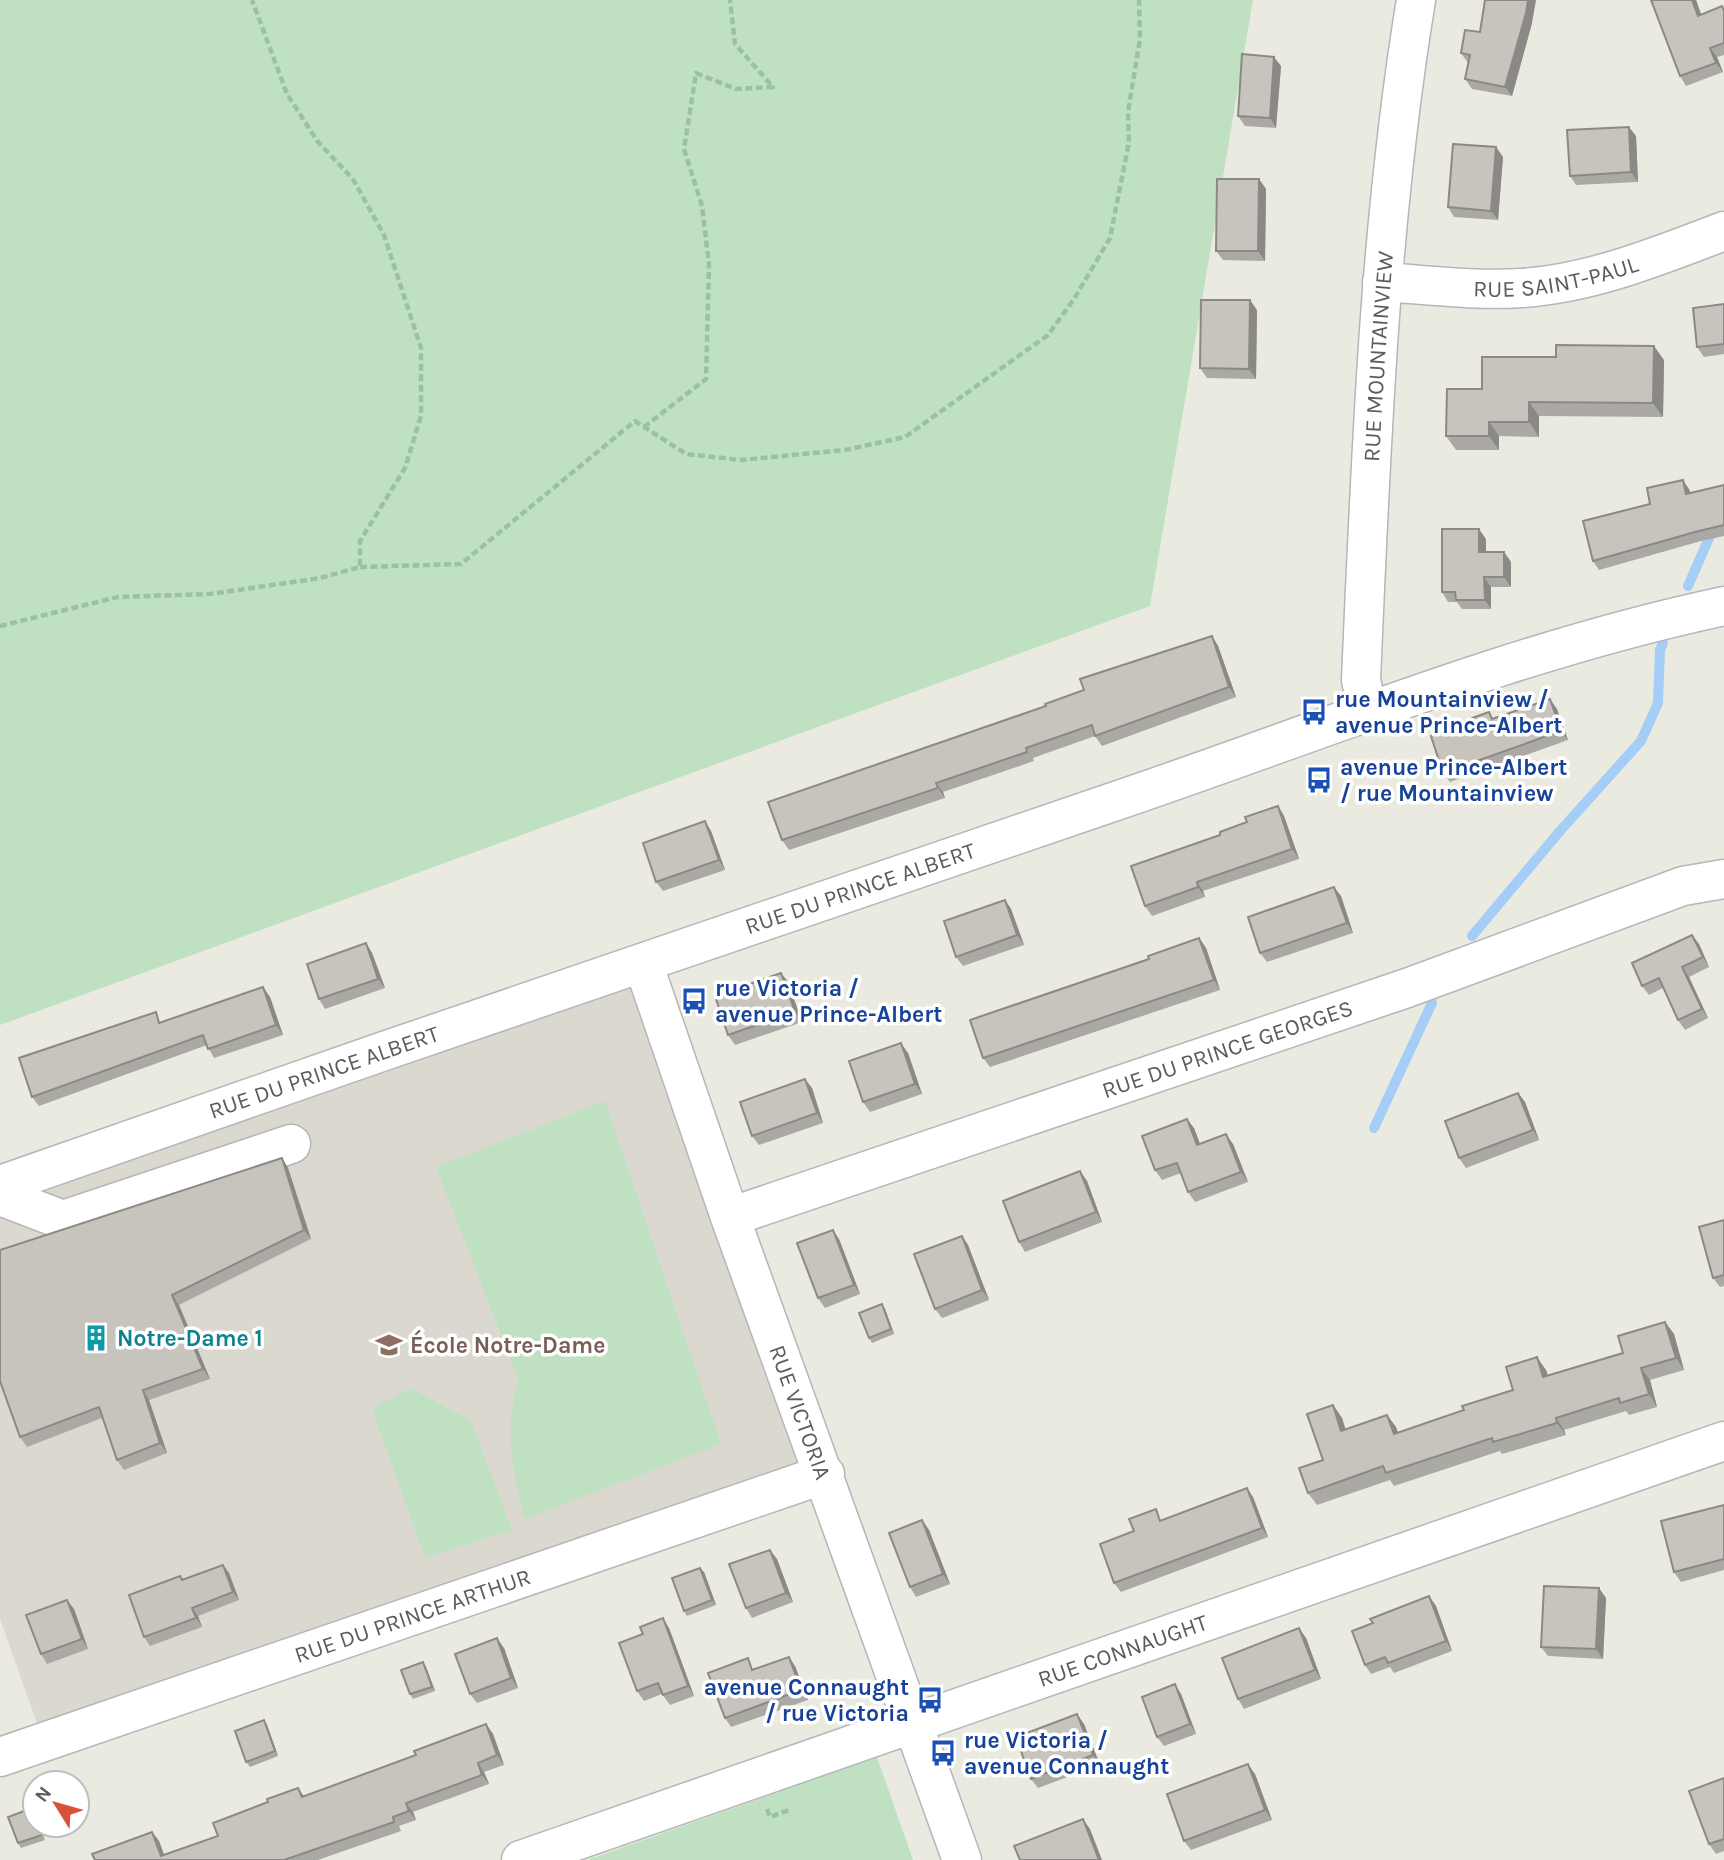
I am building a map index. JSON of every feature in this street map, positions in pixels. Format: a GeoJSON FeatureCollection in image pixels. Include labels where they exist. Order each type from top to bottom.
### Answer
{"type":"FeatureCollection","features":[{"type":"Feature","properties":{"kind":"street","name":"RUE MOUNTAINVIEW"},"geometry":{"type":"LineString","coordinates":[[1368,712],[1361,680],[1373,403],[1397,135],[1416,0]]}},
{"type":"Feature","properties":{"kind":"street","name":"RUE SAINT-PAUL"},"geometry":{"type":"LineString","coordinates":[[1382,282],[1502,289],[1564,283],[1633,266],[1724,231]]}},
{"type":"Feature","properties":{"kind":"street","name":"RUE DU PRINCE ALBERT"},"geometry":{"type":"LineString","coordinates":[[0,1185],[1259,753],[1553,648],[1724,606]]}},
{"type":"Feature","properties":{"kind":"street","name":"RUE DU PRINCE GEORGES"},"geometry":{"type":"LineString","coordinates":[[730,1217],[1394,993],[1684,886],[1724,879]]}},
{"type":"Feature","properties":{"kind":"street","name":"RUE VICTORIA"},"geometry":{"type":"LineString","coordinates":[[643,963],[730,1217],[825,1474],[962,1860]]}},
{"type":"Feature","properties":{"kind":"street"},"geometry":{"type":"LineString","coordinates":[[0,1196],[63,1220],[291,1144]]}},
{"type":"Feature","properties":{"kind":"street","name":"RUE CONNAUGHT"},"geometry":{"type":"LineString","coordinates":[[521,1860],[1724,1441]]}},
{"type":"Feature","properties":{"kind":"street","name":"RUE DU PRINCE ARTHUR"},"geometry":{"type":"LineString","coordinates":[[0,1757],[825,1474]]}},
{"type":"Feature","properties":{"kind":"path"},"geometry":{"type":"LineString","coordinates":[[252,0],[286,94],[318,142],[353,178],[384,235],[421,348],[421,416],[405,468],[360,541],[360,567]]}},
{"type":"Feature","properties":{"kind":"path"},"geometry":{"type":"LineString","coordinates":[[644,427],[706,379],[709,264],[702,206],[684,149],[696,73],[736,89],[773,87],[735,44],[730,0]]}},
{"type":"Feature","properties":{"kind":"path"},"geometry":{"type":"LineString","coordinates":[[0,626],[118,597],[210,594],[320,578],[360,567],[461,564],[635,421],[686,454],[741,460],[845,450],[905,437],[1048,335],[1074,299],[1110,238],[1129,142],[1128,113],[1140,39],[1139,0]]}},
{"type":"Feature","properties":{"kind":"shaded area","name":"École Notre-Dame"},"geometry":{"type":"Polygon","coordinates":[[[643,963],[825,1474],[44,1743],[0,1619],[0,1185],[643,963]]]}},
{"type":"Feature","properties":{"kind":"green space"},"geometry":{"type":"Polygon","coordinates":[[[0,0],[1253,0],[1150,606],[0,1025],[0,0]]]}},
{"type":"Feature","properties":{"kind":"green space"},"geometry":{"type":"Polygon","coordinates":[[[605,1101],[721,1444],[525,1519],[514,1467],[511,1433],[514,1398],[519,1381],[436,1167],[605,1101]]]}},
{"type":"Feature","properties":{"kind":"green space"},"geometry":{"type":"Polygon","coordinates":[[[411,1388],[471,1421],[512,1530],[425,1558],[372,1409],[411,1388]]]}},
{"type":"Feature","properties":{"kind":"green space"},"geometry":{"type":"Polygon","coordinates":[[[877,1757],[913,1860],[587,1860],[877,1757]]]}},
{"type":"Feature","properties":{"kind":"building"},"geometry":{"type":"Polygon","coordinates":[[[1485,0],[1528,0],[1505,87],[1465,79],[1470,55],[1461,53],[1465,30],[1480,32],[1485,0]]]}},
{"type":"Feature","properties":{"kind":"building"},"geometry":{"type":"Polygon","coordinates":[[[1651,0],[1692,0],[1698,16],[1722,6],[1724,43],[1710,48],[1716,63],[1680,76],[1651,0]]]}},
{"type":"Feature","properties":{"kind":"building"},"geometry":{"type":"Polygon","coordinates":[[[1242,54],[1274,57],[1270,118],[1238,116],[1242,54]]]}},
{"type":"Feature","properties":{"kind":"building"},"geometry":{"type":"Polygon","coordinates":[[[1629,127],[1631,172],[1570,176],[1567,130],[1629,127]]]}},
{"type":"Feature","properties":{"kind":"building"},"geometry":{"type":"Polygon","coordinates":[[[1453,144],[1496,147],[1491,211],[1448,207],[1453,144]]]}},
{"type":"Feature","properties":{"kind":"building"},"geometry":{"type":"Polygon","coordinates":[[[1217,179],[1259,179],[1258,251],[1216,251],[1217,179]]]}},
{"type":"Feature","properties":{"kind":"building"},"geometry":{"type":"Polygon","coordinates":[[[1201,300],[1250,300],[1249,369],[1200,368],[1201,300]]]}},
{"type":"Feature","properties":{"kind":"building"},"geometry":{"type":"Polygon","coordinates":[[[1724,304],[1724,344],[1697,347],[1693,308],[1724,304]]]}},
{"type":"Feature","properties":{"kind":"building"},"geometry":{"type":"Polygon","coordinates":[[[1556,345],[1654,346],[1653,403],[1529,402],[1529,422],[1489,422],[1489,436],[1446,436],[1447,389],[1482,389],[1482,357],[1556,357],[1556,345]]]}},
{"type":"Feature","properties":{"kind":"building"},"geometry":{"type":"Polygon","coordinates":[[[1683,480],[1686,494],[1724,485],[1724,525],[1593,561],[1583,521],[1650,504],[1647,488],[1683,480]]]}},
{"type":"Feature","properties":{"kind":"building"},"geometry":{"type":"Polygon","coordinates":[[[1442,529],[1479,529],[1479,552],[1504,552],[1504,577],[1484,577],[1485,600],[1456,600],[1455,592],[1442,592],[1442,529]]]}},
{"type":"Feature","properties":{"kind":"building"},"geometry":{"type":"Polygon","coordinates":[[[1212,636],[1229,687],[1095,736],[1092,725],[1026,748],[1027,752],[936,783],[938,788],[782,840],[768,802],[1046,706],[1045,704],[1084,690],[1080,679],[1212,636]]]}},
{"type":"Feature","properties":{"kind":"building"},"geometry":{"type":"Polygon","coordinates":[[[1550,699],[1561,731],[1443,773],[1431,736],[1453,728],[1452,725],[1489,712],[1492,719],[1550,699]]]}},
{"type":"Feature","properties":{"kind":"building"},"geometry":{"type":"Polygon","coordinates":[[[1278,806],[1292,849],[1197,882],[1198,887],[1145,906],[1131,866],[1220,835],[1220,832],[1247,822],[1245,817],[1278,806]]]}},
{"type":"Feature","properties":{"kind":"building"},"geometry":{"type":"Polygon","coordinates":[[[705,821],[719,860],[656,882],[643,843],[705,821]]]}},
{"type":"Feature","properties":{"kind":"building"},"geometry":{"type":"Polygon","coordinates":[[[1334,887],[1347,923],[1260,953],[1248,917],[1334,887]]]}},
{"type":"Feature","properties":{"kind":"building"},"geometry":{"type":"Polygon","coordinates":[[[1005,900],[1017,935],[956,957],[944,921],[1005,900]]]}},
{"type":"Feature","properties":{"kind":"building"},"geometry":{"type":"Polygon","coordinates":[[[1692,935],[1703,957],[1682,967],[1702,1009],[1678,1020],[1659,978],[1642,986],[1632,963],[1692,935]]]}},
{"type":"Feature","properties":{"kind":"building"},"geometry":{"type":"Polygon","coordinates":[[[1199,938],[1214,980],[983,1058],[970,1020],[1149,959],[1148,956],[1199,938]]]}},
{"type":"Feature","properties":{"kind":"building"},"geometry":{"type":"Polygon","coordinates":[[[366,943],[378,979],[319,999],[307,964],[366,943]]]}},
{"type":"Feature","properties":{"kind":"building"},"geometry":{"type":"Polygon","coordinates":[[[781,973],[795,1012],[728,1035],[715,996],[781,973]]]}},
{"type":"Feature","properties":{"kind":"building"},"geometry":{"type":"Polygon","coordinates":[[[263,987],[276,1025],[208,1049],[203,1035],[32,1097],[19,1058],[156,1012],[159,1023],[263,987]]]}},
{"type":"Feature","properties":{"kind":"building"},"geometry":{"type":"Polygon","coordinates":[[[901,1043],[915,1084],[863,1102],[849,1061],[901,1043]]]}},
{"type":"Feature","properties":{"kind":"building"},"geometry":{"type":"Polygon","coordinates":[[[805,1079],[817,1113],[752,1136],[740,1102],[805,1079]]]}},
{"type":"Feature","properties":{"kind":"building"},"geometry":{"type":"Polygon","coordinates":[[[1518,1093],[1533,1130],[1459,1158],[1445,1121],[1518,1093]]]}},
{"type":"Feature","properties":{"kind":"building"},"geometry":{"type":"Polygon","coordinates":[[[1187,1119],[1197,1145],[1226,1134],[1241,1172],[1188,1192],[1177,1163],[1155,1170],[1142,1136],[1187,1119]]]}},
{"type":"Feature","properties":{"kind":"building","name":"Notre-Dame 1"},"geometry":{"type":"Polygon","coordinates":[[[282,1158],[304,1230],[172,1295],[203,1369],[143,1390],[160,1443],[117,1460],[99,1407],[20,1437],[0,1381],[0,1250],[282,1158]]]}},
{"type":"Feature","properties":{"kind":"building"},"geometry":{"type":"Polygon","coordinates":[[[1080,1171],[1096,1212],[1019,1242],[1003,1201],[1080,1171]]]}},
{"type":"Feature","properties":{"kind":"building"},"geometry":{"type":"Polygon","coordinates":[[[1724,1220],[1724,1275],[1713,1278],[1699,1227],[1724,1220]]]}},
{"type":"Feature","properties":{"kind":"building"},"geometry":{"type":"Polygon","coordinates":[[[833,1230],[854,1285],[818,1298],[797,1243],[833,1230]]]}},
{"type":"Feature","properties":{"kind":"building"},"geometry":{"type":"Polygon","coordinates":[[[962,1236],[982,1290],[935,1309],[914,1254],[962,1236]]]}},
{"type":"Feature","properties":{"kind":"building"},"geometry":{"type":"Polygon","coordinates":[[[882,1304],[891,1329],[869,1338],[859,1313],[882,1304]]]}},
{"type":"Feature","properties":{"kind":"building"},"geometry":{"type":"Polygon","coordinates":[[[1665,1322],[1676,1358],[1641,1368],[1649,1394],[1620,1403],[1619,1398],[1556,1418],[1557,1423],[1493,1442],[1492,1438],[1386,1473],[1383,1466],[1308,1493],[1299,1468],[1323,1460],[1307,1414],[1333,1405],[1341,1431],[1387,1415],[1394,1434],[1464,1410],[1462,1406],[1513,1390],[1506,1367],[1537,1357],[1543,1377],[1623,1353],[1618,1336],[1665,1322]]]}},
{"type":"Feature","properties":{"kind":"building"},"geometry":{"type":"Polygon","coordinates":[[[1247,1488],[1262,1528],[1114,1583],[1100,1544],[1134,1531],[1129,1519],[1156,1509],[1160,1521],[1247,1488]]]}},
{"type":"Feature","properties":{"kind":"building"},"geometry":{"type":"Polygon","coordinates":[[[1724,1505],[1724,1559],[1674,1572],[1661,1521],[1724,1505]]]}},
{"type":"Feature","properties":{"kind":"building"},"geometry":{"type":"Polygon","coordinates":[[[922,1520],[943,1574],[910,1587],[889,1533],[922,1520]]]}},
{"type":"Feature","properties":{"kind":"building"},"geometry":{"type":"Polygon","coordinates":[[[770,1550],[786,1593],[746,1608],[729,1564],[770,1550]]]}},
{"type":"Feature","properties":{"kind":"building"},"geometry":{"type":"Polygon","coordinates":[[[223,1565],[233,1592],[192,1608],[196,1618],[144,1637],[129,1595],[180,1576],[182,1580],[223,1565]]]}},
{"type":"Feature","properties":{"kind":"building"},"geometry":{"type":"Polygon","coordinates":[[[700,1568],[712,1600],[684,1611],[672,1578],[700,1568]]]}},
{"type":"Feature","properties":{"kind":"building"},"geometry":{"type":"Polygon","coordinates":[[[1544,1586],[1599,1588],[1596,1649],[1541,1647],[1544,1586]]]}},
{"type":"Feature","properties":{"kind":"building"},"geometry":{"type":"Polygon","coordinates":[[[1429,1596],[1446,1641],[1388,1663],[1385,1657],[1365,1665],[1352,1631],[1373,1623],[1370,1619],[1429,1596]]]}},
{"type":"Feature","properties":{"kind":"building"},"geometry":{"type":"Polygon","coordinates":[[[67,1600],[82,1639],[41,1654],[26,1615],[67,1600]]]}},
{"type":"Feature","properties":{"kind":"building"},"geometry":{"type":"Polygon","coordinates":[[[663,1618],[688,1686],[663,1695],[658,1683],[637,1691],[619,1643],[643,1634],[640,1627],[663,1618]]]}},
{"type":"Feature","properties":{"kind":"building"},"geometry":{"type":"Polygon","coordinates":[[[1299,1628],[1315,1670],[1238,1699],[1222,1658],[1299,1628]]]}},
{"type":"Feature","properties":{"kind":"building"},"geometry":{"type":"Polygon","coordinates":[[[497,1638],[511,1678],[470,1694],[455,1654],[497,1638]]]}},
{"type":"Feature","properties":{"kind":"building"},"geometry":{"type":"Polygon","coordinates":[[[789,1657],[801,1690],[725,1718],[708,1673],[748,1658],[752,1670],[789,1657]]]}},
{"type":"Feature","properties":{"kind":"building"},"geometry":{"type":"Polygon","coordinates":[[[423,1662],[432,1687],[410,1694],[401,1670],[423,1662]]]}},
{"type":"Feature","properties":{"kind":"building"},"geometry":{"type":"Polygon","coordinates":[[[1175,1684],[1190,1724],[1157,1737],[1142,1697],[1175,1684]]]}},
{"type":"Feature","properties":{"kind":"building"},"geometry":{"type":"Polygon","coordinates":[[[1077,1714],[1093,1755],[1031,1779],[1016,1737],[1077,1714]]]}},
{"type":"Feature","properties":{"kind":"building"},"geometry":{"type":"Polygon","coordinates":[[[264,1720],[275,1751],[246,1762],[235,1731],[264,1720]]]}},
{"type":"Feature","properties":{"kind":"building"},"geometry":{"type":"Polygon","coordinates":[[[486,1724],[497,1755],[478,1763],[482,1775],[406,1803],[409,1811],[393,1817],[394,1822],[284,1860],[95,1860],[92,1854],[152,1832],[161,1856],[218,1836],[213,1823],[268,1802],[267,1799],[298,1788],[302,1797],[416,1755],[414,1751],[486,1724]]]}},
{"type":"Feature","properties":{"kind":"building"},"geometry":{"type":"Polygon","coordinates":[[[1248,1764],[1265,1810],[1184,1841],[1167,1794],[1248,1764]]]}},
{"type":"Feature","properties":{"kind":"building"},"geometry":{"type":"Polygon","coordinates":[[[1724,1778],[1724,1839],[1709,1844],[1689,1791],[1724,1778]]]}},
{"type":"Feature","properties":{"kind":"building"},"geometry":{"type":"Polygon","coordinates":[[[21,1812],[21,1839],[30,1839],[18,1843],[8,1817],[21,1812]]]}},
{"type":"Feature","properties":{"kind":"building"},"geometry":{"type":"Polygon","coordinates":[[[1083,1819],[1099,1860],[1020,1860],[1014,1846],[1083,1819]]]}},
{"type":"Feature","properties":{"kind":"waterway"},"geometry":{"type":"LineString","coordinates":[[1688,586],[1713,529]]}},
{"type":"Feature","properties":{"kind":"waterway"},"geometry":{"type":"LineString","coordinates":[[1472,936],[1560,831],[1641,741],[1658,703],[1660,650],[1663,643]]}},
{"type":"Feature","properties":{"kind":"waterway"},"geometry":{"type":"LineString","coordinates":[[1374,1128],[1432,1003]]}},
{"type":"Feature","properties":{"kind":"place","name":"rue Mountainview / avenue Prince-Albert"},"geometry":{"type":"Point","coordinates":[1314,712]}},
{"type":"Feature","properties":{"kind":"place","name":"avenue Prince-Albert / rue Mountainview"},"geometry":{"type":"Point","coordinates":[1319,780]}},
{"type":"Feature","properties":{"kind":"place","name":"rue Victoria / avenue Prince-Albert"},"geometry":{"type":"Point","coordinates":[694,1001]}},
{"type":"Feature","properties":{"kind":"place","name":"Notre-Dame 1"},"geometry":{"type":"Point","coordinates":[96,1338]}},
{"type":"Feature","properties":{"kind":"place","name":"École Notre-Dame"},"geometry":{"type":"Point","coordinates":[389,1345]}},
{"type":"Feature","properties":{"kind":"place","name":"avenue Connaught / rue Victoria"},"geometry":{"type":"Point","coordinates":[930,1700]}},
{"type":"Feature","properties":{"kind":"place","name":"rue Victoria / avenue Connaught"},"geometry":{"type":"Point","coordinates":[943,1753]}}]}
